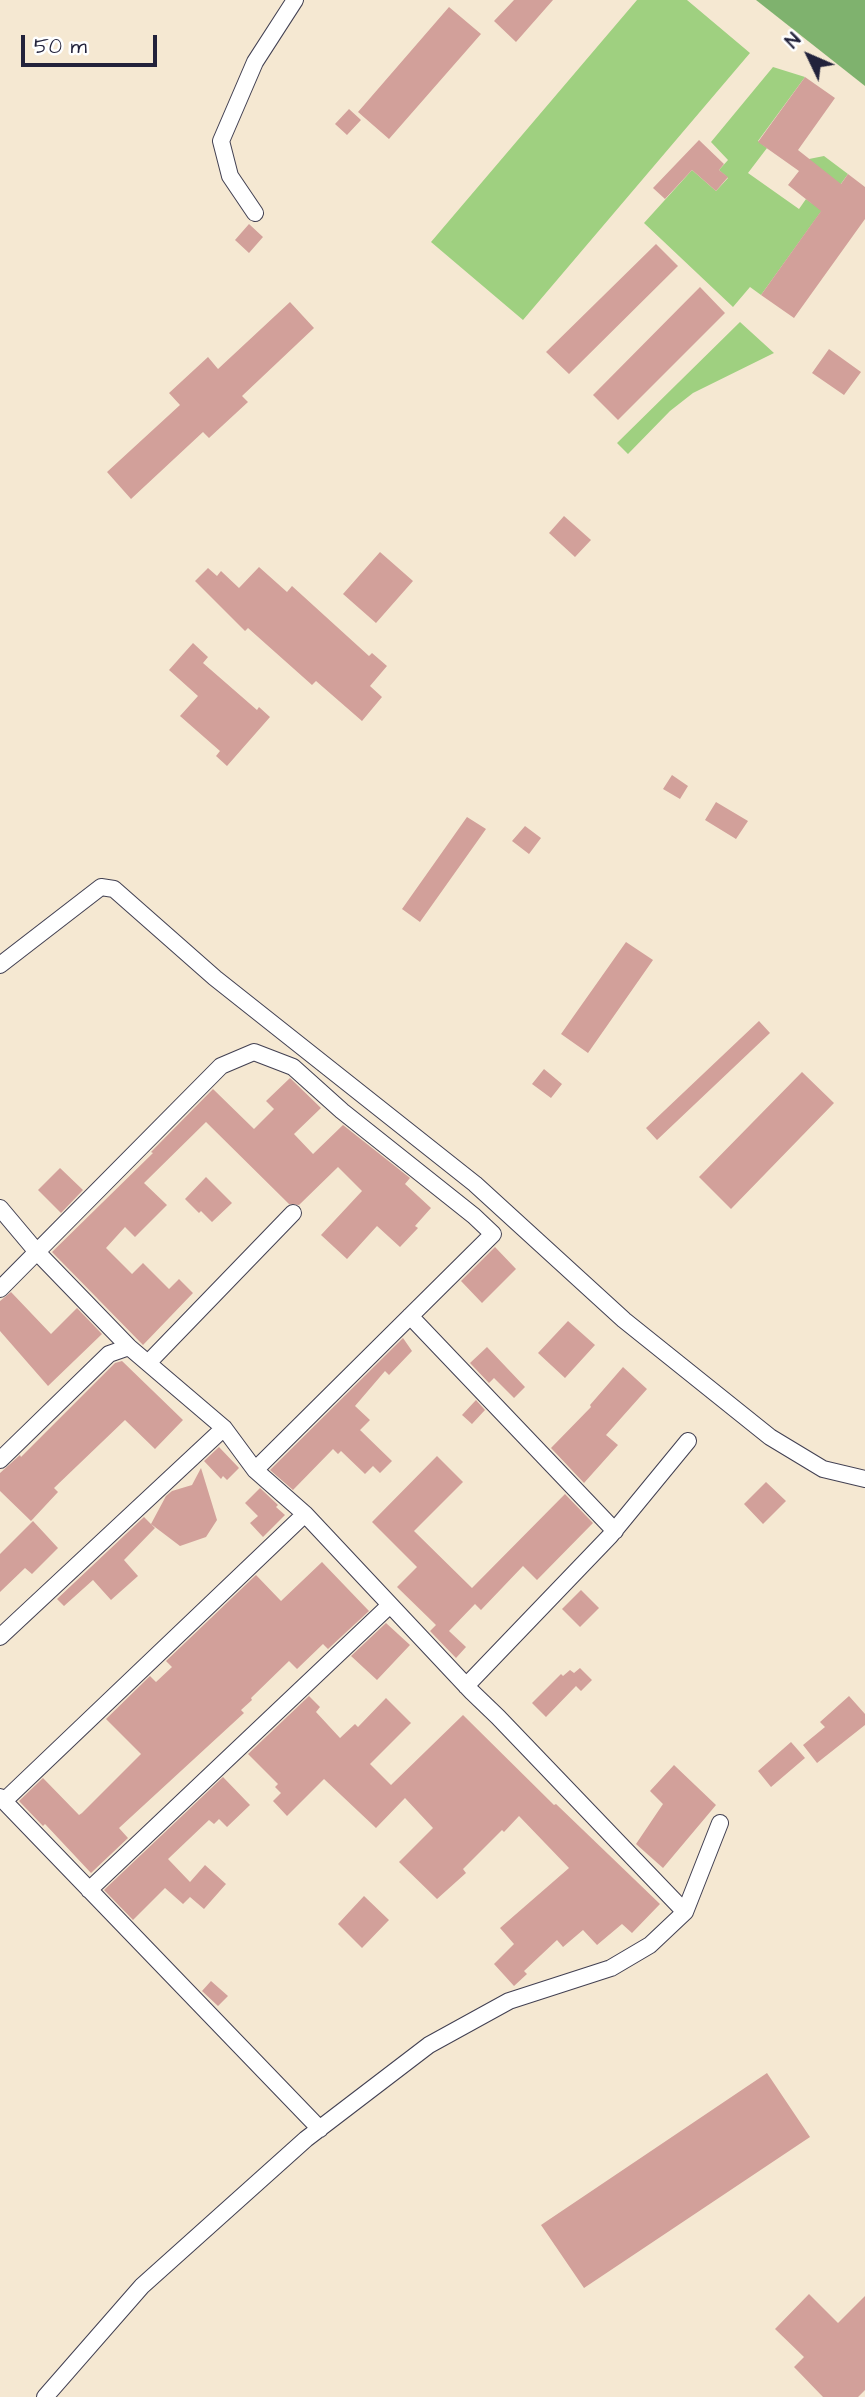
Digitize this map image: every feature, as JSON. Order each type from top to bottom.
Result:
[{"type":"street","points":[[255,213],[230,176],[221,141],[255,62],[295,0]]},
{"type":"street","points":[[0,965],[101,887],[114,889],[215,978],[475,1184],[624,1320],[760,1429],[823,1469],[865,1479]]},
{"type":"street","points":[[0,1289],[221,1066],[254,1052],[293,1067],[342,1111],[493,1234],[255,1470]]},
{"type":"street","points":[[0,1208],[37,1252],[129,1346],[224,1428],[255,1470],[305,1514],[466,1686],[685,1912]]},
{"type":"street","points":[[148,1363],[293,1213]]},
{"type":"street","points":[[410,1316],[615,1531]]},
{"type":"street","points":[[0,1460],[109,1354],[129,1346]]},
{"type":"street","points":[[0,1637],[224,1428]]},
{"type":"street","points":[[466,1686],[615,1531],[688,1441]]},
{"type":"street","points":[[305,1514],[2,1799],[320,2129]]},
{"type":"street","points":[[89,1890],[390,1605]]},
{"type":"street","points":[[45,2397],[142,2286],[320,2129],[429,2045],[509,2001],[611,1968],[650,1945],[685,1912],[720,1823]]},
{"type":"green space","points":[[637,0],[687,0],[750,53],[523,320],[431,242]]},
{"type":"green space","points":[[756,0],[865,0],[865,86]]},
{"type":"green space","points":[[773,67],[805,77],[758,141],[767,148],[748,173],[799,209],[806,199],[813,204],[809,159],[824,156],[848,174],[761,295],[750,287],[733,307],[644,223],[692,170],[716,191],[728,178],[719,170],[728,160],[711,142]]},
{"type":"green space","points":[[740,322],[774,353],[693,393],[670,411],[628,454],[617,443]]},
{"type":"building","points":[[514,0],[553,0],[516,42],[494,21]]},
{"type":"building","points":[[449,7],[481,34],[389,139],[358,112]]},
{"type":"building","points":[[805,77],[835,98],[798,150],[841,184],[848,174],[865,187],[865,219],[794,318],[761,295],[821,211],[788,185],[799,171],[758,142]]},
{"type":"building","points":[[349,109],[361,120],[347,135],[335,124]]},
{"type":"building","points":[[699,140],[724,164],[719,170],[728,177],[716,191],[692,170],[665,199],[653,188]]},
{"type":"building","points":[[249,224],[263,237],[249,253],[235,240]]},
{"type":"building","points":[[656,244],[678,266],[569,374],[546,352]]},
{"type":"building","points":[[700,287],[725,313],[618,420],[593,395]]},
{"type":"building","points":[[290,302],[314,328],[242,396],[248,402],[209,438],[203,432],[131,499],[107,472],[180,405],[169,393],[208,357],[218,369]]},
{"type":"building","points":[[829,349],[861,372],[844,395],[812,373]]},
{"type":"building","points":[[564,516],[591,540],[575,557],[549,533]]},
{"type":"building","points":[[380,552],[413,581],[376,623],[343,594]]},
{"type":"building","points":[[259,567],[287,592],[292,586],[369,656],[372,653],[387,666],[370,686],[382,697],[362,721],[316,681],[312,685],[248,628],[245,631],[195,581],[208,568],[217,576],[221,571],[239,588]]},
{"type":"building","points":[[193,643],[208,657],[203,663],[257,710],[259,707],[270,717],[227,766],[216,756],[220,751],[180,716],[198,696],[169,670]]},
{"type":"building","points":[[672,775],[688,786],[680,799],[663,789]]},
{"type":"building","points":[[716,802],[748,821],[736,839],[705,820]]},
{"type":"building","points":[[467,817],[486,829],[420,922],[402,909]]},
{"type":"building","points":[[525,826],[541,838],[529,854],[512,841]]},
{"type":"building","points":[[626,942],[653,960],[588,1053],[561,1034]]},
{"type":"building","points":[[759,1021],[770,1033],[657,1140],[646,1128]]},
{"type":"building","points":[[544,1069],[562,1084],[551,1098],[532,1084]]},
{"type":"building","points":[[802,1072],[834,1103],[731,1209],[699,1177]]},
{"type":"building","points":[[290,1078],[321,1108],[294,1134],[313,1154],[343,1125],[410,1178],[405,1184],[431,1208],[415,1226],[418,1228],[400,1247],[377,1226],[347,1259],[321,1235],[362,1191],[338,1167],[299,1205],[289,1204],[206,1122],[144,1183],[167,1205],[135,1237],[125,1227],[106,1248],[132,1274],[143,1263],[169,1289],[179,1279],[193,1293],[143,1345],[52,1252],[153,1153],[151,1152],[213,1089],[254,1129],[274,1109],[266,1101]]},
{"type":"building","points":[[60,1168],[83,1190],[61,1213],[38,1190]]},
{"type":"building","points":[[206,1177],[232,1203],[212,1222],[185,1199]]},
{"type":"building","points":[[495,1247],[516,1269],[482,1303],[461,1281]]},
{"type":"building","points":[[11,1292],[51,1334],[77,1308],[102,1334],[48,1386],[0,1331],[0,1301]]},
{"type":"building","points":[[568,1321],[595,1345],[565,1378],[538,1353]]},
{"type":"building","points":[[403,1338],[412,1351],[389,1375],[385,1371],[355,1406],[370,1420],[360,1430],[392,1461],[380,1473],[373,1466],[365,1474],[341,1451],[338,1454],[333,1449],[293,1490],[270,1470]]},
{"type":"building","points":[[487,1347],[525,1387],[514,1398],[494,1378],[489,1383],[470,1363]]},
{"type":"building","points":[[122,1361],[183,1420],[155,1449],[125,1420],[54,1488],[58,1492],[31,1521],[0,1491],[0,1473],[20,1455],[21,1457],[115,1363]]},
{"type":"building","points":[[623,1367],[647,1389],[606,1435],[618,1445],[584,1483],[551,1448],[591,1407]]},
{"type":"building","points":[[476,1400],[485,1410],[472,1424],[462,1415]]},
{"type":"building","points":[[219,1447],[239,1468],[227,1480],[223,1476],[221,1479],[204,1461]]},
{"type":"building","points":[[437,1456],[463,1482],[414,1531],[472,1588],[565,1494],[593,1523],[537,1580],[523,1566],[481,1610],[475,1604],[449,1631],[466,1647],[456,1658],[430,1631],[436,1625],[397,1587],[417,1567],[372,1522]]},
{"type":"building","points":[[201,1468],[217,1520],[206,1537],[180,1546],[151,1524],[166,1496],[172,1491],[192,1485]]},
{"type":"building","points":[[766,1482],[786,1501],[763,1524],[744,1504]]},
{"type":"building","points":[[260,1488],[285,1515],[263,1537],[250,1523],[258,1516],[245,1503]]},
{"type":"building","points":[[144,1517],[155,1528],[124,1560],[138,1576],[111,1600],[93,1580],[64,1606],[57,1599]]},
{"type":"building","points":[[33,1521],[58,1548],[32,1574],[25,1568],[0,1592],[0,1554]]},
{"type":"building","points":[[322,1562],[369,1611],[328,1649],[323,1644],[297,1669],[289,1661],[251,1698],[241,1710],[244,1713],[119,1828],[128,1838],[91,1873],[45,1824],[43,1826],[19,1801],[43,1778],[79,1815],[82,1813],[141,1754],[106,1719],[150,1676],[156,1682],[172,1667],[166,1661],[256,1575],[281,1601]]},
{"type":"building","points":[[581,1590],[599,1608],[580,1627],[562,1609]]},
{"type":"building","points":[[386,1623],[410,1645],[377,1680],[351,1656]]},
{"type":"building","points":[[580,1668],[592,1680],[581,1691],[576,1686],[546,1717],[532,1703],[561,1674],[563,1676],[570,1670],[574,1673]]},
{"type":"building","points":[[309,1696],[320,1707],[316,1712],[340,1738],[355,1724],[358,1727],[386,1698],[411,1723],[370,1764],[391,1785],[463,1715],[660,1904],[632,1933],[622,1924],[597,1945],[583,1930],[563,1947],[557,1940],[524,1971],[527,1974],[514,1986],[494,1964],[514,1944],[500,1928],[569,1868],[519,1816],[463,1869],[466,1873],[437,1899],[399,1862],[433,1828],[405,1798],[376,1828],[324,1779],[287,1816],[273,1801],[281,1793],[275,1787],[278,1784],[248,1754]]},
{"type":"building","points":[[849,1696],[865,1714],[865,1725],[817,1763],[803,1745],[825,1727],[820,1722]]},
{"type":"building","points":[[791,1742],[805,1758],[771,1787],[758,1771]]},
{"type":"building","points":[[674,1765],[716,1805],[663,1868],[636,1844],[663,1804],[650,1791]]},
{"type":"building","points":[[223,1777],[250,1805],[227,1827],[219,1819],[214,1824],[209,1820],[168,1859],[190,1882],[205,1865],[226,1884],[204,1909],[190,1897],[183,1904],[165,1888],[133,1920],[104,1890]]},
{"type":"building","points":[[364,1896],[389,1920],[362,1948],[338,1924]]},
{"type":"building","points":[[211,1981],[228,1996],[218,2006],[202,1991]]},
{"type":"building","points":[[767,2073],[810,2137],[584,2288],[541,2225]]},
{"type":"building","points":[[809,2294],[838,2323],[865,2296],[865,2390],[858,2397],[823,2397],[794,2367],[804,2357],[775,2329]]}]
